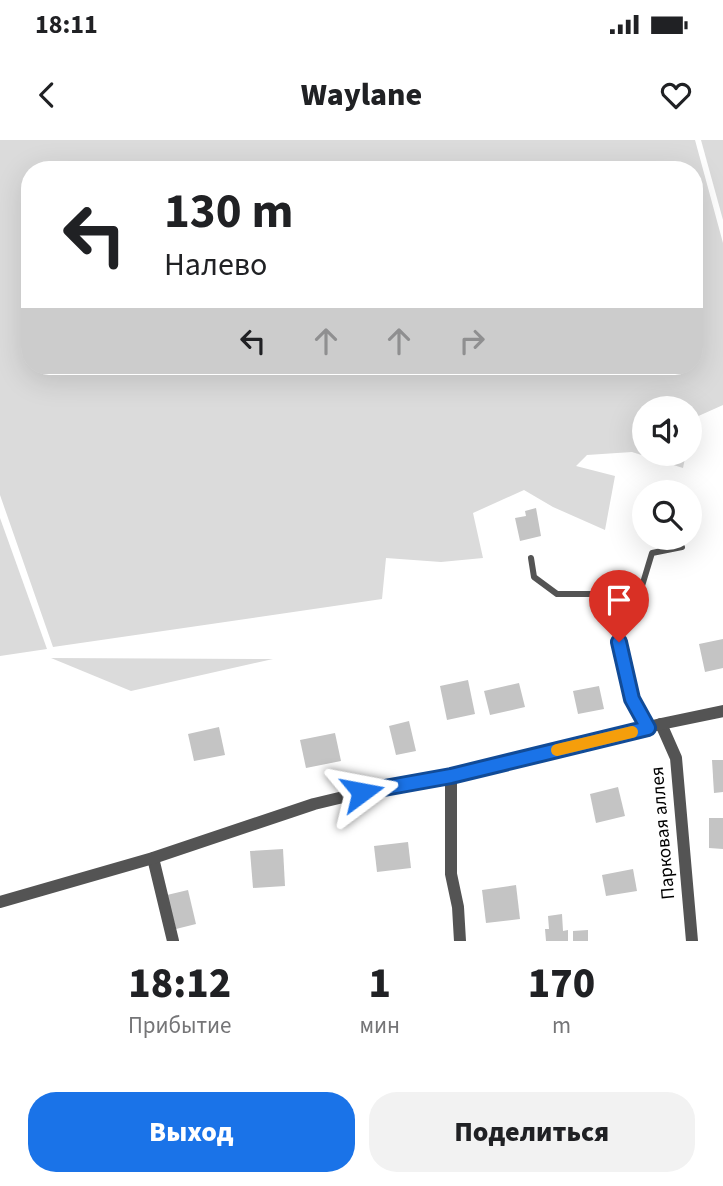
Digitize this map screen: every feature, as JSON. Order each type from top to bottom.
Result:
[{"type":"street","points":[[0,902],[153,858],[314,804],[385,787],[451,776],[723,711]]},
{"type":"street","name":"Парковая аллея","points":[[662,724],[676,758],[692,941]]},
{"type":"street","points":[[451,776],[451,874],[458,907],[460,941]]},
{"type":"street","points":[[153,858],[173,941]]},
{"type":"lane","points":[[531,558],[534,577],[557,594],[607,594],[642,586],[652,553],[667,550]]},
{"type":"lane","points":[[607,594],[632,699],[648,728]]},
{"type":"shaded area","points":[[0,140],[695,140],[701,161],[21,161],[21,375],[703,375],[703,169],[723,243],[723,405],[702,414],[702,396],[632,396],[632,452],[587,455],[576,466],[615,476],[605,530],[553,507],[524,490],[473,513],[483,558],[441,562],[386,558],[382,599],[53,647],[0,495]]},
{"type":"shaded area","points":[[701,140],[723,140],[723,220]]},
{"type":"shaded area","points":[[0,518],[47,649],[0,656]]},
{"type":"shaded area","points":[[51,658],[273,659],[131,691]]},
{"type":"building","points":[[536,508],[541,536],[520,541],[515,518],[526,516],[525,511]]},
{"type":"building","points":[[723,639],[723,668],[705,672],[699,644]]},
{"type":"building","points":[[468,680],[475,714],[447,720],[440,686]]},
{"type":"building","points":[[519,683],[525,707],[490,715],[484,691]]},
{"type":"building","points":[[599,686],[604,709],[578,714],[573,691]]},
{"type":"building","points":[[409,721],[416,751],[396,755],[389,726]]},
{"type":"building","points":[[219,727],[225,755],[194,761],[188,734]]},
{"type":"building","points":[[335,733],[341,761],[306,768],[300,740]]},
{"type":"building","points":[[712,760],[723,760],[723,792],[714,793]]},
{"type":"building","points":[[618,787],[625,816],[596,823],[590,794]]},
{"type":"building","points":[[709,818],[723,818],[723,849],[709,848]]},
{"type":"building","points":[[408,842],[411,868],[377,872],[374,846]]},
{"type":"building","points":[[283,849],[285,886],[253,888],[250,851]]},
{"type":"building","points":[[633,869],[637,891],[606,896],[602,875]]},
{"type":"building","points":[[516,885],[520,919],[486,923],[482,890]]},
{"type":"building","points":[[188,890],[196,924],[176,929],[167,895]]},
{"type":"building","points":[[562,914],[563,931],[568,930],[568,941],[546,941],[548,916]]},
{"type":"building","points":[[588,930],[588,941],[573,941],[573,931]]},
{"type":"slow traffic","points":[[557,750],[632,732]]},
{"type":"route","points":[[362,792],[451,776],[648,728],[632,699],[619,642]]}]
